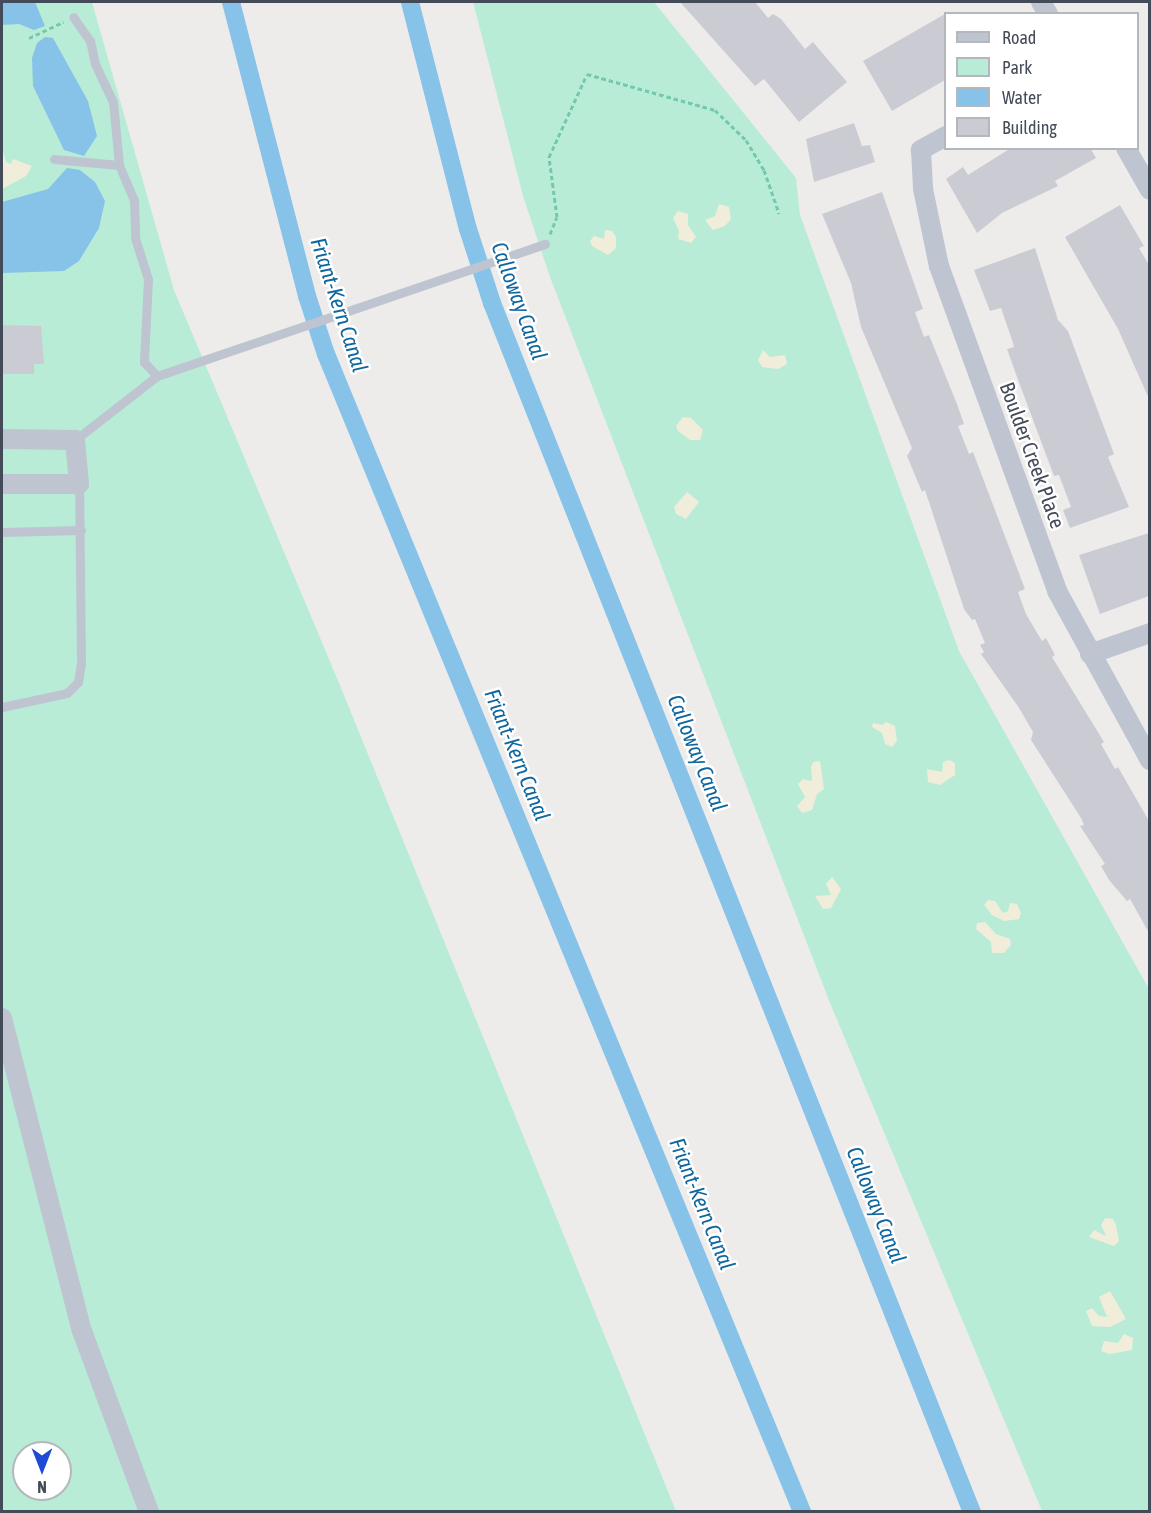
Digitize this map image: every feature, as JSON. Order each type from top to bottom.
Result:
[{"type":"street","name":"Boulder Creek Place","points":[[944,137],[921,150],[928,227],[939,266],[1057,591],[1149,760]]},
{"type":"street","points":[[1127,150],[1149,190]]},
{"type":"street","points":[[2,439],[75,440],[79,484],[2,484]]},
{"type":"street","points":[[1090,654],[1149,633]]},
{"type":"street","points":[[2,1018],[82,1331],[149,1512]]},
{"type":"lane","points":[[73,17],[90,41],[94,64],[113,102],[119,165],[134,201],[135,238],[148,279],[144,362],[158,376]]},
{"type":"lane","points":[[54,159],[119,165]]},
{"type":"lane","points":[[75,440],[158,376],[545,244]]},
{"type":"lane","points":[[2,707],[67,693],[78,682],[81,530],[79,484]]},
{"type":"lane","points":[[2,532],[81,530]]},
{"type":"path","points":[[29,38],[73,17]]},
{"type":"path","points":[[545,244],[557,218],[549,157],[587,74],[715,110],[752,150],[764,170],[779,213]]},
{"type":"green space","points":[[2,2],[92,2],[174,290],[339,683],[676,1511],[2,1511]]},
{"type":"green space","points":[[473,2],[654,2],[796,178],[800,215],[959,651],[1149,989],[1149,1511],[1042,1511],[830,1003],[550,277],[523,196]]},
{"type":"sand","points":[[2,147],[6,162],[11,164],[13,159],[32,166],[26,176],[2,189]]},
{"type":"sand","points":[[719,204],[729,207],[731,219],[725,226],[713,230],[705,220],[715,216]]},
{"type":"sand","points":[[678,211],[688,214],[688,225],[696,237],[691,243],[678,239],[679,231],[673,218]]},
{"type":"sand","points":[[605,230],[612,231],[616,237],[616,248],[608,255],[592,246],[590,241],[594,236],[604,239]]},
{"type":"sand","points":[[763,350],[770,357],[785,355],[787,364],[778,369],[762,367],[758,360]]},
{"type":"sand","points":[[683,417],[691,418],[703,430],[700,440],[690,440],[678,431],[676,426]]},
{"type":"sand","points":[[687,492],[699,502],[686,519],[676,514],[674,507]]},
{"type":"sand","points":[[886,722],[895,726],[897,741],[892,747],[885,744],[882,733],[872,727],[873,723],[882,725]]},
{"type":"sand","points":[[949,760],[955,763],[955,775],[940,785],[928,782],[927,769],[942,772],[943,762]]},
{"type":"sand","points":[[820,761],[824,789],[817,794],[812,810],[802,813],[797,806],[805,797],[798,784],[803,779],[812,781],[813,762]]},
{"type":"sand","points":[[832,877],[841,889],[831,908],[823,909],[815,896],[831,895],[826,884]]},
{"type":"sand","points":[[988,900],[995,901],[1003,913],[1008,911],[1010,903],[1017,904],[1021,913],[1019,919],[1004,921],[992,915],[984,905]]},
{"type":"sand","points":[[985,922],[996,934],[1010,939],[1011,945],[1004,953],[992,953],[991,942],[976,929],[977,923]]},
{"type":"sand","points":[[1105,1218],[1113,1219],[1116,1225],[1119,1241],[1114,1246],[1089,1237],[1094,1230],[1106,1236],[1101,1225]]},
{"type":"sand","points":[[1110,1291],[1126,1319],[1110,1327],[1092,1326],[1086,1311],[1092,1308],[1099,1316],[1107,1317],[1099,1297]]},
{"type":"sand","points":[[1124,1334],[1133,1338],[1132,1350],[1110,1354],[1101,1351],[1104,1341],[1118,1343]]},
{"type":"water","points":[[2,2],[35,2],[45,26],[34,30],[19,24],[2,25]]},
{"type":"water","points":[[45,37],[53,38],[88,101],[97,136],[84,156],[64,150],[33,86],[32,58],[37,43]]},
{"type":"water","points":[[67,168],[80,170],[95,182],[105,201],[99,228],[79,261],[64,271],[2,273],[2,202],[48,189]]},
{"type":"building","points":[[680,2],[755,2],[768,18],[773,14],[781,19],[805,49],[813,42],[847,82],[799,122],[764,79],[755,86]]},
{"type":"building","points":[[944,15],[944,81],[892,111],[863,61]]},
{"type":"building","points":[[854,123],[862,146],[870,145],[875,162],[814,182],[806,139]]},
{"type":"building","points":[[1008,150],[1091,150],[1096,158],[1055,181],[1058,186],[1002,213],[977,233],[946,179],[963,167],[968,175]]},
{"type":"building","points":[[882,192],[923,309],[915,312],[924,337],[929,335],[957,404],[964,424],[958,426],[969,454],[973,452],[1025,589],[1018,592],[1026,614],[1042,641],[1046,638],[1055,655],[1052,657],[1104,742],[1101,744],[1115,769],[1118,767],[1149,821],[1149,933],[1130,899],[1127,901],[1109,880],[1101,866],[1105,864],[1080,826],[1084,825],[1081,818],[1031,740],[1033,732],[981,654],[984,652],[980,645],[985,643],[975,619],[972,620],[964,609],[925,490],[922,492],[907,456],[912,448],[861,327],[851,283],[822,214]]},
{"type":"building","points":[[1120,205],[1144,246],[1139,248],[1149,265],[1149,399],[1118,329],[1065,237]]},
{"type":"building","points":[[1035,248],[1058,320],[1068,331],[1114,454],[1108,457],[1129,507],[1070,528],[1063,510],[1071,507],[1059,475],[1054,476],[1007,349],[1014,347],[1001,308],[990,311],[974,270]]},
{"type":"building","points":[[2,325],[41,326],[44,364],[34,364],[34,374],[2,374]]},
{"type":"building","points":[[1149,533],[1149,596],[1100,614],[1079,555]]},
{"type":"waterway","name":"Friant-Kern Canal","points":[[231,2],[307,296],[326,354],[802,1512]]},
{"type":"waterway","name":"Calloway Canal","points":[[410,2],[468,229],[492,303],[972,1512]]}]
